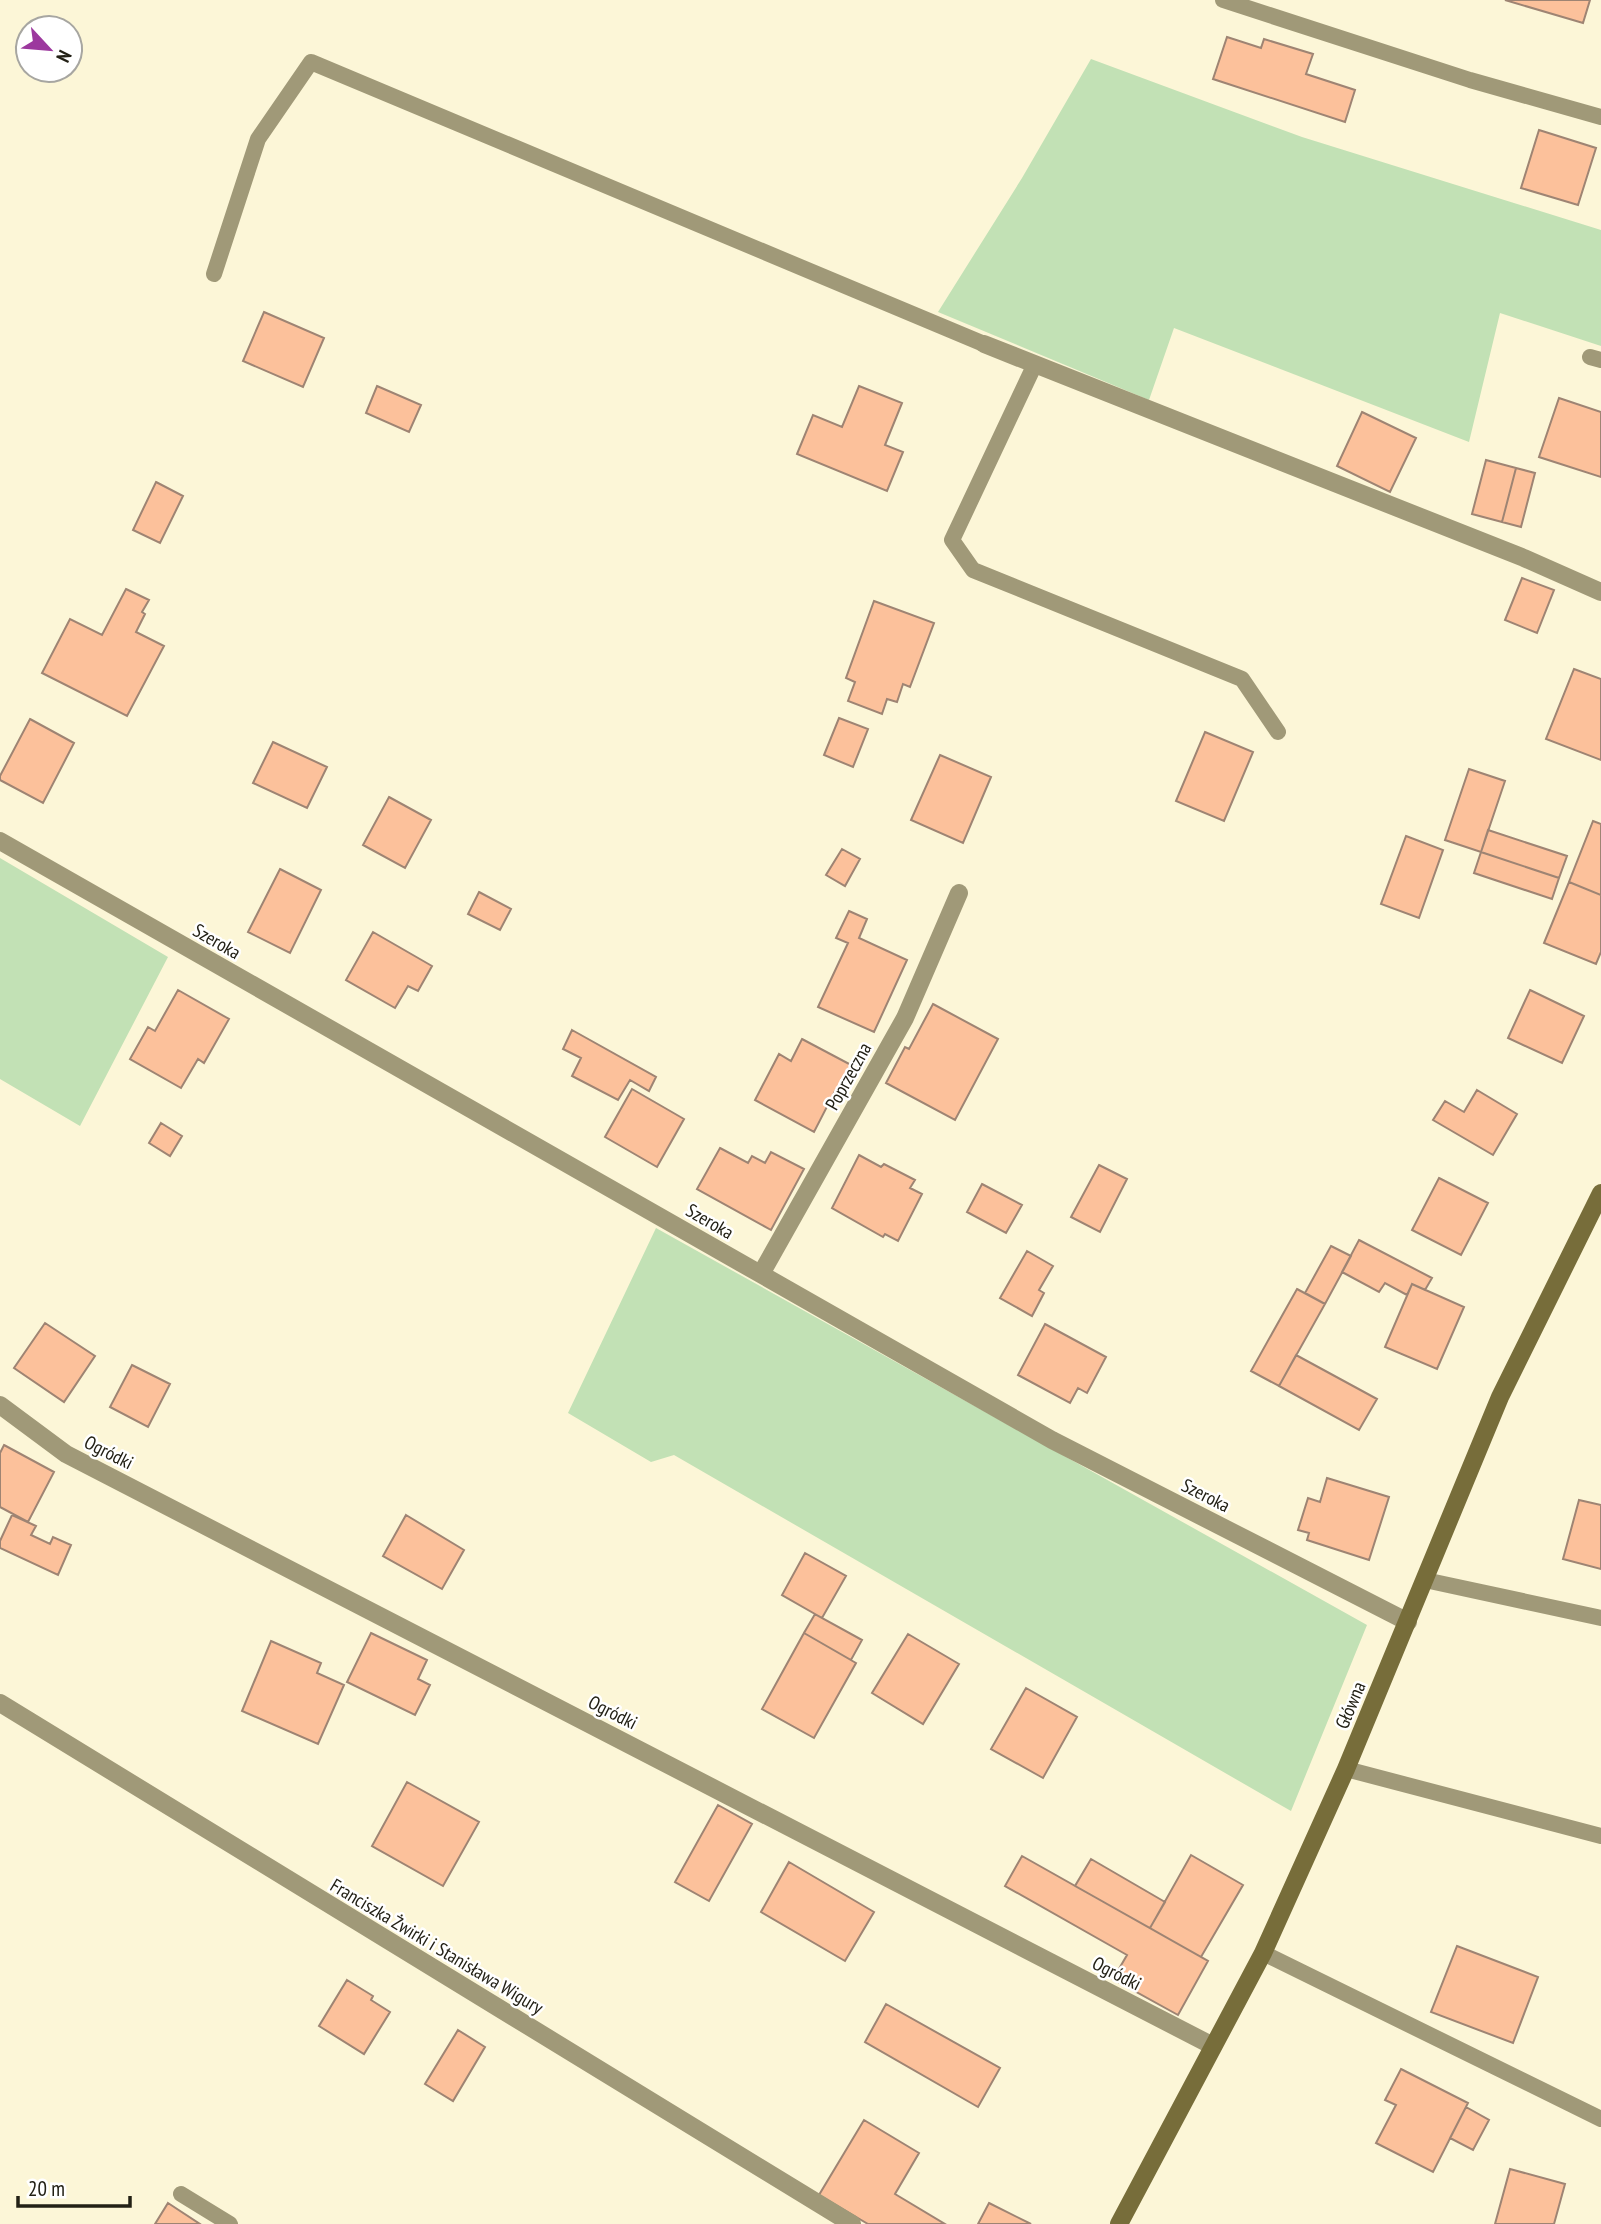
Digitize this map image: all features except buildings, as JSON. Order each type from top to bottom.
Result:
[{"type":"main road","name":"Główna","points":[[1119,2224],[1263,1953],[1346,1769],[1500,1397],[1601,1193]]},
{"type":"street","points":[[984,344],[1524,558],[1601,592]]},
{"type":"street","name":"Szeroka","points":[[0,841],[1052,1440],[1408,1622]]},
{"type":"street","name":"Poprzeczna","points":[[761,1274],[905,1018],[959,892]]},
{"type":"street","name":"Ogródki","points":[[0,1405],[66,1454],[1213,2046]]},
{"type":"street","name":"Franciszka Żwirki i Stanisława Wigury","points":[[0,1703],[852,2224]]},
{"type":"lane","points":[[1223,0],[1470,80],[1601,117]]},
{"type":"lane","points":[[214,274],[258,139],[311,62],[984,344]]},
{"type":"lane","points":[[1035,364],[952,540],[973,570],[1242,679],[1278,732]]},
{"type":"lane","points":[[1425,1580],[1601,1618]]},
{"type":"lane","points":[[1346,1769],[1601,1836]]},
{"type":"lane","points":[[1263,1953],[1601,2119]]},
{"type":"lane","points":[[181,2194],[230,2224]]},
{"type":"green space","points":[[1091,59],[1302,137],[1601,230],[1601,346],[1500,313],[1469,442],[1174,328],[1149,400],[938,312],[1022,178]]},
{"type":"green space","points":[[0,858],[168,957],[80,1126],[0,1079]]},
{"type":"green space","points":[[656,1228],[1367,1625],[1291,1811],[674,1455],[651,1462],[568,1413]]}]
